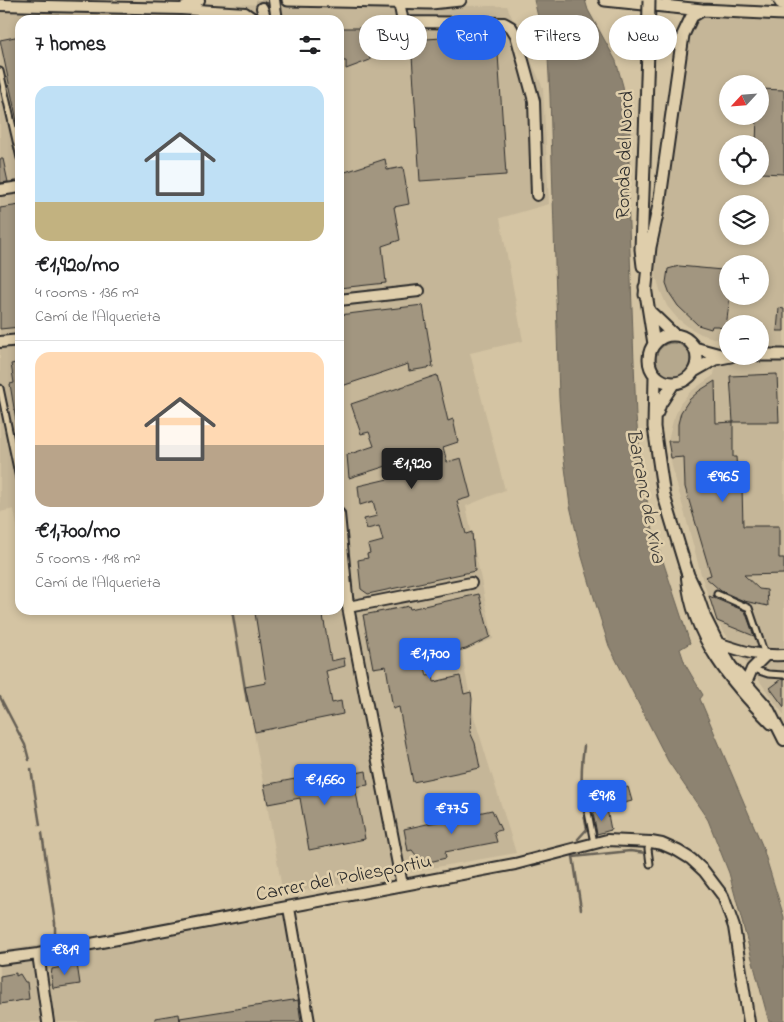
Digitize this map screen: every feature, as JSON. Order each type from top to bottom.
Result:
[{"type":"street","points":[[81,7],[99,0],[117,8]]},
{"type":"street","points":[[181,10],[199,0]]},
{"type":"street","points":[[274,0],[276,15]]},
{"type":"street","points":[[288,0],[431,3],[460,0]]},
{"type":"street","points":[[605,0],[702,10],[784,14]]},
{"type":"street","name":"Ronda del Nord","points":[[649,0],[641,249],[645,295],[650,311],[654,344]]},
{"type":"street","points":[[399,2],[403,22],[504,23],[511,27],[516,35],[534,101],[537,194]]},
{"type":"street","points":[[0,5],[181,10],[245,13],[248,15]]},
{"type":"street","points":[[262,8],[264,15]]},
{"type":"street","points":[[645,295],[650,247],[659,205],[683,34],[692,16],[702,10]]},
{"type":"street","points":[[0,190],[15,188]]},
{"type":"street","points":[[344,299],[419,291]]},
{"type":"street","name":"Ronda del Nord","points":[[650,311],[674,335]]},
{"type":"street","points":[[694,371],[697,364],[697,356],[694,348],[682,337],[674,335],[660,339],[650,350],[649,363],[655,376],[654,427],[664,496],[686,572],[688,595],[708,645],[725,671],[781,729]]},
{"type":"street","points":[[0,342],[15,340]]},
{"type":"street","points":[[694,348],[719,354]]},
{"type":"street","points":[[769,355],[784,354]]},
{"type":"street","points":[[655,376],[660,380],[674,384],[686,380],[694,371],[710,361],[719,358]]},
{"type":"street","points":[[654,427],[660,404],[674,384]]},
{"type":"street","points":[[686,572],[696,591],[705,618],[731,666],[768,708],[781,729]]},
{"type":"street","points":[[348,608],[471,583]]},
{"type":"street","points":[[344,584],[402,885]]},
{"type":"street","points":[[718,643],[747,654],[765,656],[784,655]]},
{"type":"street","points":[[746,683],[752,669],[765,656]]},
{"type":"street","name":"Carrer del Poliesportiu","points":[[0,959],[38,954],[289,908],[515,864],[594,843],[623,839],[651,842],[670,847],[691,859],[704,871],[723,896],[734,927],[749,1022]]},
{"type":"street","points":[[289,908],[309,1022]]},
{"type":"street","points":[[38,954],[48,1022]]},
{"type":"lane","points":[[0,71],[15,136]]},
{"type":"lane","points":[[0,388],[15,459]]},
{"type":"lane","points":[[717,594],[749,608],[765,656]]},
{"type":"lane","points":[[752,669],[768,674],[784,675]]},
{"type":"lane","points":[[588,812],[594,843]]},
{"type":"lane","points":[[650,864],[648,849],[651,842]]},
{"type":"shaded area","points":[[0,0],[183,4],[507,6],[516,26],[516,60],[531,60],[543,88],[549,204],[500,218],[523,341],[470,353],[505,490],[466,506],[493,639],[461,651],[474,717],[516,853],[283,894],[233,615],[344,615],[344,15],[15,15],[15,514],[14,509],[0,512]]},
{"type":"shaded area","points":[[705,16],[784,18],[784,715],[717,622],[702,578],[672,466],[668,441],[680,404],[690,392],[714,375],[719,340],[690,328],[677,318],[667,306],[656,276],[654,250],[690,35],[696,22]]},
{"type":"shaded area","points":[[673,343],[685,348],[690,360],[685,372],[673,377],[661,372],[656,360],[661,348]]},
{"type":"shaded area","points":[[294,907],[314,1022],[0,1022],[0,951]]},
{"type":"water","points":[[534,0],[585,0],[591,15],[538,15]]},
{"type":"water","name":"Barranc de Xiva","points":[[599,30],[609,48],[609,60],[616,61],[630,125],[628,198],[636,417],[643,480],[653,531],[690,643],[680,649],[685,664],[703,695],[700,699],[762,845],[784,917],[784,1022],[769,1022],[729,873],[708,820],[668,761],[609,646],[582,557],[570,506],[559,398],[548,60],[599,60]]},
{"type":"building","points":[[344,28],[359,28],[359,60],[370,60],[346,69],[346,61],[344,61]]},
{"type":"building","points":[[15,37],[15,111],[0,40]]},
{"type":"building","points":[[437,38],[437,60],[498,60],[506,175],[420,181],[412,60],[427,60],[427,39]]},
{"type":"building","points":[[769,89],[784,90],[784,174],[769,173],[769,135],[756,135],[757,125],[769,125]]},
{"type":"building","points":[[0,159],[3,159],[8,182],[0,183]]},
{"type":"building","points":[[385,159],[387,170],[403,167],[409,204],[394,207],[400,240],[382,246],[386,283],[344,287],[344,172]]},
{"type":"building","points":[[15,206],[15,328],[0,329],[0,208]]},
{"type":"building","points":[[679,266],[719,270],[719,305],[729,305],[728,315],[719,315],[719,326],[712,326],[711,329],[698,325],[678,306],[670,294],[666,283],[668,269]]},
{"type":"building","points":[[423,305],[433,367],[409,371],[408,364],[344,385],[344,314]]},
{"type":"building","points":[[779,308],[784,309],[784,331],[777,331]]},
{"type":"building","points":[[15,363],[15,414],[10,384],[14,383],[11,364]]},
{"type":"building","points":[[777,374],[779,422],[733,422],[730,376]]},
{"type":"building","points":[[437,375],[448,421],[453,419],[458,442],[443,447],[447,462],[461,458],[471,497],[457,501],[466,534],[472,532],[475,571],[368,594],[361,589],[358,560],[368,558],[367,554],[370,553],[368,545],[383,541],[379,526],[367,529],[364,519],[377,516],[373,501],[360,505],[358,486],[435,468],[430,452],[349,478],[347,455],[374,446],[369,432],[361,434],[351,404]]},
{"type":"building","points":[[715,381],[716,423],[733,422],[733,457],[736,457],[737,472],[740,472],[743,526],[779,526],[779,558],[784,558],[784,574],[744,575],[759,589],[767,590],[768,606],[744,601],[721,591],[705,577],[711,575],[685,487],[684,457],[671,458],[668,441],[678,441],[678,424],[681,412],[689,400]]},
{"type":"building","points":[[479,594],[490,637],[466,649],[423,658],[427,676],[433,675],[434,682],[460,676],[464,694],[471,692],[470,732],[475,743],[480,768],[413,782],[399,707],[393,709],[386,666],[373,668],[363,615],[409,606],[410,609]]},
{"type":"building","points":[[709,596],[745,611],[754,636],[717,621]]},
{"type":"building","points":[[255,615],[323,615],[331,661],[344,658],[345,666],[326,671],[332,703],[341,701],[343,714],[255,732],[245,687],[266,683]]},
{"type":"building","points":[[784,679],[784,707],[770,688]]},
{"type":"building","points":[[366,771],[368,785],[355,787],[365,839],[309,850],[300,798],[268,804],[264,785],[331,772],[332,778]]},
{"type":"building","points":[[628,787],[632,801],[617,805],[613,790]]},
{"type":"building","points":[[607,809],[611,830],[597,834],[593,813]]},
{"type":"building","points":[[492,810],[501,830],[494,832],[497,842],[445,852],[446,858],[429,862],[419,859],[412,850],[408,851],[404,829]]},
{"type":"building","points":[[77,964],[80,984],[53,988],[52,969]]},
{"type":"building","points":[[16,973],[16,976],[20,974],[25,982],[27,982],[29,999],[0,1004],[0,976]]},
{"type":"building","points":[[298,1000],[301,1022],[181,1022],[180,1018]]},
{"type":"building","points":[[179,1014],[180,1022],[155,1022],[155,1018]]},
{"type":"waterway","points":[[233,615],[247,701]]},
{"type":"waterway","points":[[0,697],[25,745],[29,760]]},
{"type":"waterway","points":[[578,839],[587,829],[582,788],[584,746]]},
{"type":"waterway","points":[[31,769],[40,825]]},
{"type":"waterway","points":[[42,833],[55,923],[55,938]]},
{"type":"waterway","points":[[573,857],[630,851],[646,853]]},
{"type":"waterway","points":[[573,856],[581,909]]},
{"type":"tunnel","points":[[261,0],[262,8]]}]
